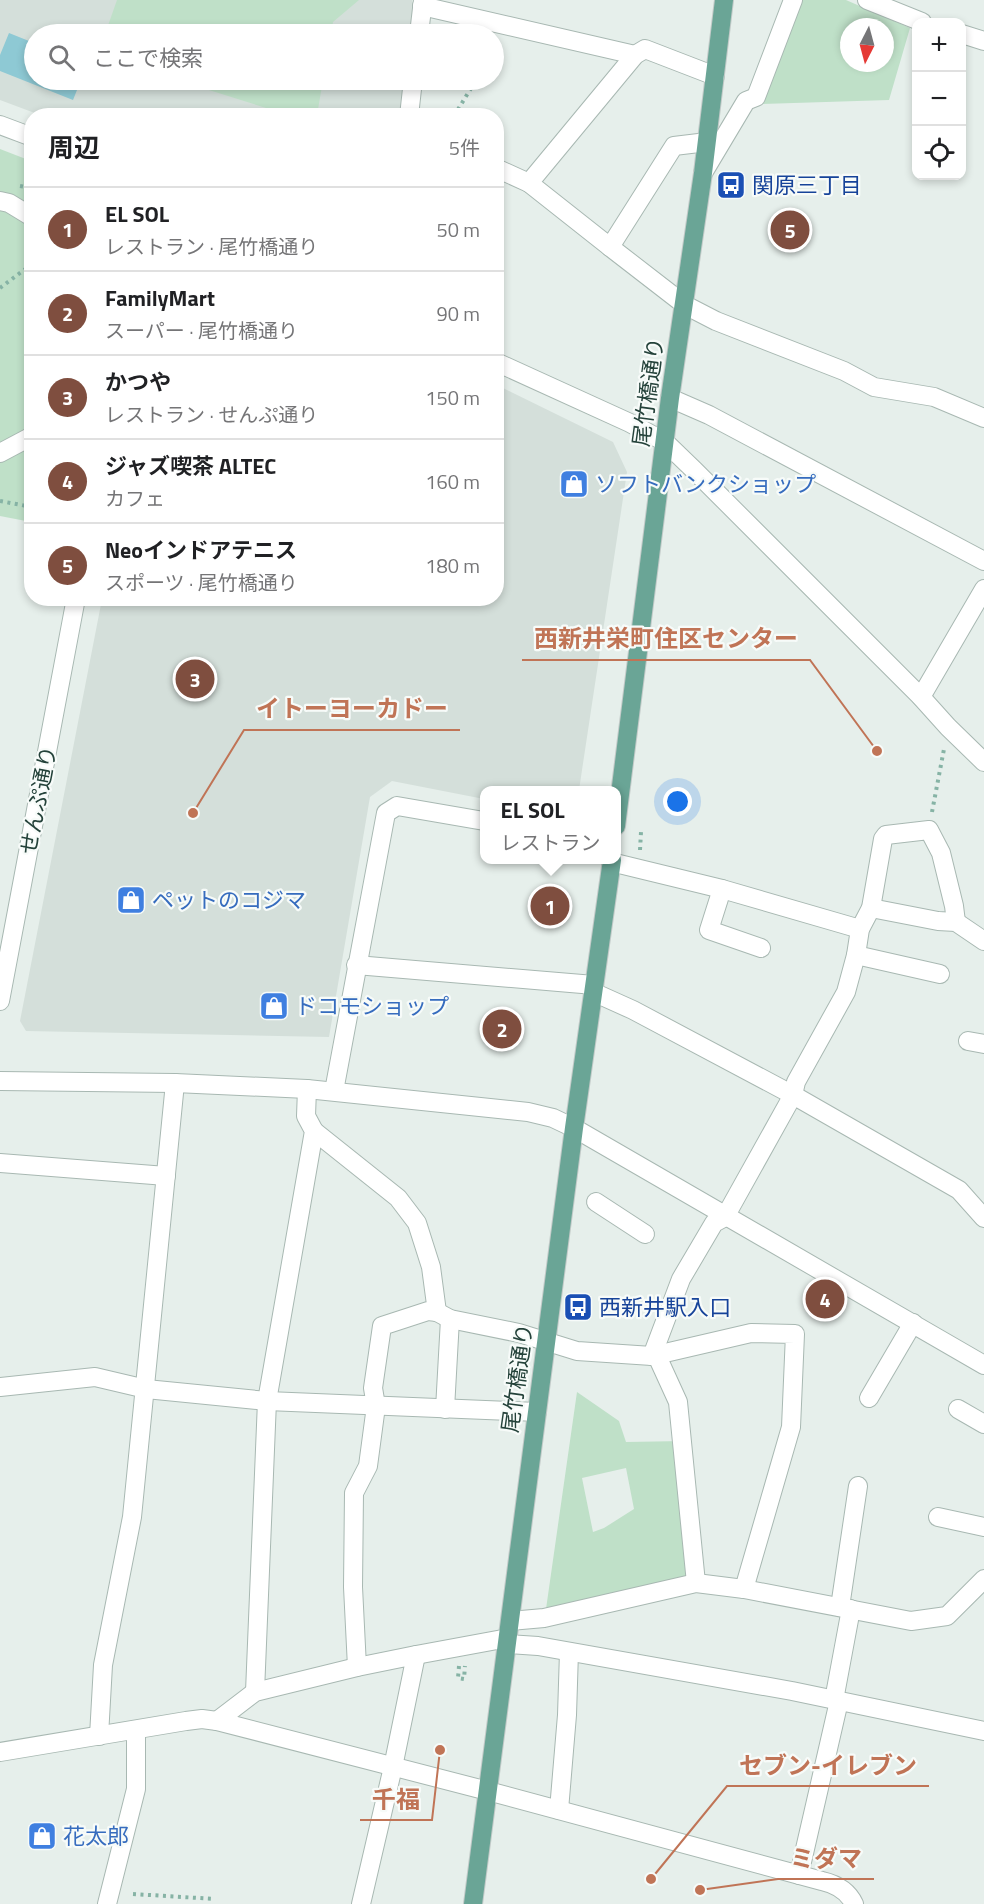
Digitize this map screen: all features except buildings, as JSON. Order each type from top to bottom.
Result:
[{"type":"main road","name":"尾竹橋通り","points":[[621,786],[664,442],[703,173],[724,0]]},
{"type":"main road","name":"尾竹橋通り","points":[[473,1904],[611,864]]},
{"type":"street","points":[[703,173],[746,101],[756,98],[793,0]]},
{"type":"street","points":[[867,0],[912,18]]},
{"type":"street","points":[[420,24],[422,3],[464,7],[635,55]]},
{"type":"street","points":[[966,35],[984,41]]},
{"type":"street","points":[[530,183],[635,55],[645,49],[715,76]]},
{"type":"street","points":[[410,108],[412,90]]},
{"type":"street","points":[[0,125],[24,134]]},
{"type":"street","points":[[610,247],[675,146],[707,142]]},
{"type":"street","points":[[504,172],[530,183],[685,305],[716,321],[844,371],[874,387],[934,397],[984,418]]},
{"type":"street","points":[[0,201],[24,212]]},
{"type":"street","points":[[504,367],[630,423],[664,442],[984,762]]},
{"type":"street","points":[[670,398],[709,415],[984,561]]},
{"type":"street","points":[[0,453],[24,440]]},
{"type":"street","points":[[921,697],[984,589]]},
{"type":"street","name":"せんぷ通り","points":[[0,1001],[74,606]]},
{"type":"street","points":[[334,1091],[386,813],[397,806],[480,820]]},
{"type":"street","points":[[696,1583],[678,1402],[655,1356],[681,1279],[714,1223],[725,1217],[793,1095],[796,1082],[846,992],[856,956],[860,929],[870,908],[883,839],[886,834],[929,830],[941,853],[956,922]]},
{"type":"street","points":[[621,864],[722,889],[860,929]]},
{"type":"street","points":[[722,889],[709,930],[762,948]]},
{"type":"street","points":[[870,908],[938,921],[956,922],[984,941]]},
{"type":"street","points":[[856,956],[940,974]]},
{"type":"street","points":[[356,964],[593,989],[793,1095],[959,1190],[984,1218]]},
{"type":"street","points":[[0,1081],[175,1083],[307,1089],[528,1112],[553,1118],[913,1323],[981,1357]]},
{"type":"street","points":[[99,1736],[103,1665],[132,1517],[175,1083]]},
{"type":"street","points":[[307,1089],[306,1116],[314,1131],[398,1197],[417,1223],[443,1316],[445,1409]]},
{"type":"street","points":[[255,1692],[267,1401],[314,1131]]},
{"type":"street","points":[[0,1163],[166,1176]]},
{"type":"street","points":[[596,1202],[645,1234]]},
{"type":"street","points":[[357,1667],[352,1587],[354,1493],[368,1466],[376,1406],[372,1388],[382,1326],[428,1311],[519,1333],[577,1351],[655,1356],[751,1333],[795,1334],[791,1427],[744,1589]]},
{"type":"street","points":[[869,1398],[913,1323]]},
{"type":"street","points":[[0,1387],[95,1377],[146,1389],[267,1401],[537,1412]]},
{"type":"street","points":[[958,1409],[984,1425]]},
{"type":"street","points":[[800,1875],[837,1701],[858,1486]]},
{"type":"street","points":[[938,1517],[984,1527]]},
{"type":"street","points":[[217,1721],[255,1692],[508,1634],[544,1618],[696,1583],[744,1589],[911,1621],[947,1616],[984,1579]]},
{"type":"street","points":[[508,1634],[538,1646],[837,1701],[984,1731]]},
{"type":"street","points":[[559,1810],[567,1715],[568,1652]]},
{"type":"street","points":[[361,1904],[416,1655]]},
{"type":"street","points":[[0,1752],[202,1719],[217,1721],[834,1884],[852,1899],[854,1904]]},
{"type":"street","points":[[107,1904],[136,1789],[136,1730]]},
{"type":"path","points":[[459,108],[470,90]]},
{"type":"path","points":[[0,288],[24,270]]},
{"type":"path","points":[[0,501],[24,506]]},
{"type":"path","points":[[929,830],[948,727]]},
{"type":"path","points":[[134,1894],[215,1899]]},
{"type":"path","points":[[169,1896],[169,1904]]},
{"type":"shaded area","points":[[0,0],[412,0],[412,24],[24,24],[24,90],[406,90],[403,108],[24,109],[0,100]]},
{"type":"shaded area","points":[[504,388],[613,442],[627,472],[580,786],[480,786],[480,798],[392,781],[370,797],[329,1037],[26,1031],[20,1021],[101,606],[504,606]]},
{"type":"green space","points":[[117,0],[359,0],[333,24],[109,24]]},
{"type":"green space","points":[[801,0],[846,0],[887,18],[840,18],[840,72],[894,72],[894,21],[910,28],[889,100],[761,104]]},
{"type":"green space","points":[[209,90],[321,90],[318,108],[266,108]]},
{"type":"green space","points":[[0,149],[24,158],[24,521],[0,516]]},
{"type":"green space","points":[[577,1392],[619,1421],[626,1442],[684,1441],[694,1577],[546,1609]],"holes":[[[626,1468],[634,1509],[604,1528],[593,1532],[582,1478]]]},
{"type":"water","points":[[9,33],[24,39],[24,81],[0,71],[0,55]]},
{"type":"water","points":[[48,90],[77,90],[73,100]]},
{"type":"place","name":"関原三丁目","points":[[731,185]]},
{"type":"place","name":"Neoインドアテニス","points":[[790,230]]},
{"type":"place","name":"ソフトバンクショップ","points":[[574,484]]},
{"type":"place","name":"かつや","points":[[195,679]]},
{"type":"place","name":"西新井栄町住区センター","points":[[877,751]]},
{"type":"place","name":"イトーヨーカドー","points":[[193,813]]},
{"type":"place","name":"ペットのコジマ","points":[[131,900]]},
{"type":"place","name":"EL SOL","points":[[550,906]]},
{"type":"place","name":"ドコモショップ","points":[[274,1006]]},
{"type":"place","name":"FamilyMart","points":[[502,1029]]},
{"type":"place","name":"ジャズ喫茶 ALTEC","points":[[825,1299]]},
{"type":"place","name":"西新井駅入口","points":[[578,1307]]},
{"type":"place","name":"千福","points":[[440,1750]]},
{"type":"place","name":"花太郎","points":[[42,1836]]},
{"type":"place","name":"セブン-イレブン","points":[[651,1879]]},
{"type":"place","name":"ミダマ","points":[[700,1890]]}]
